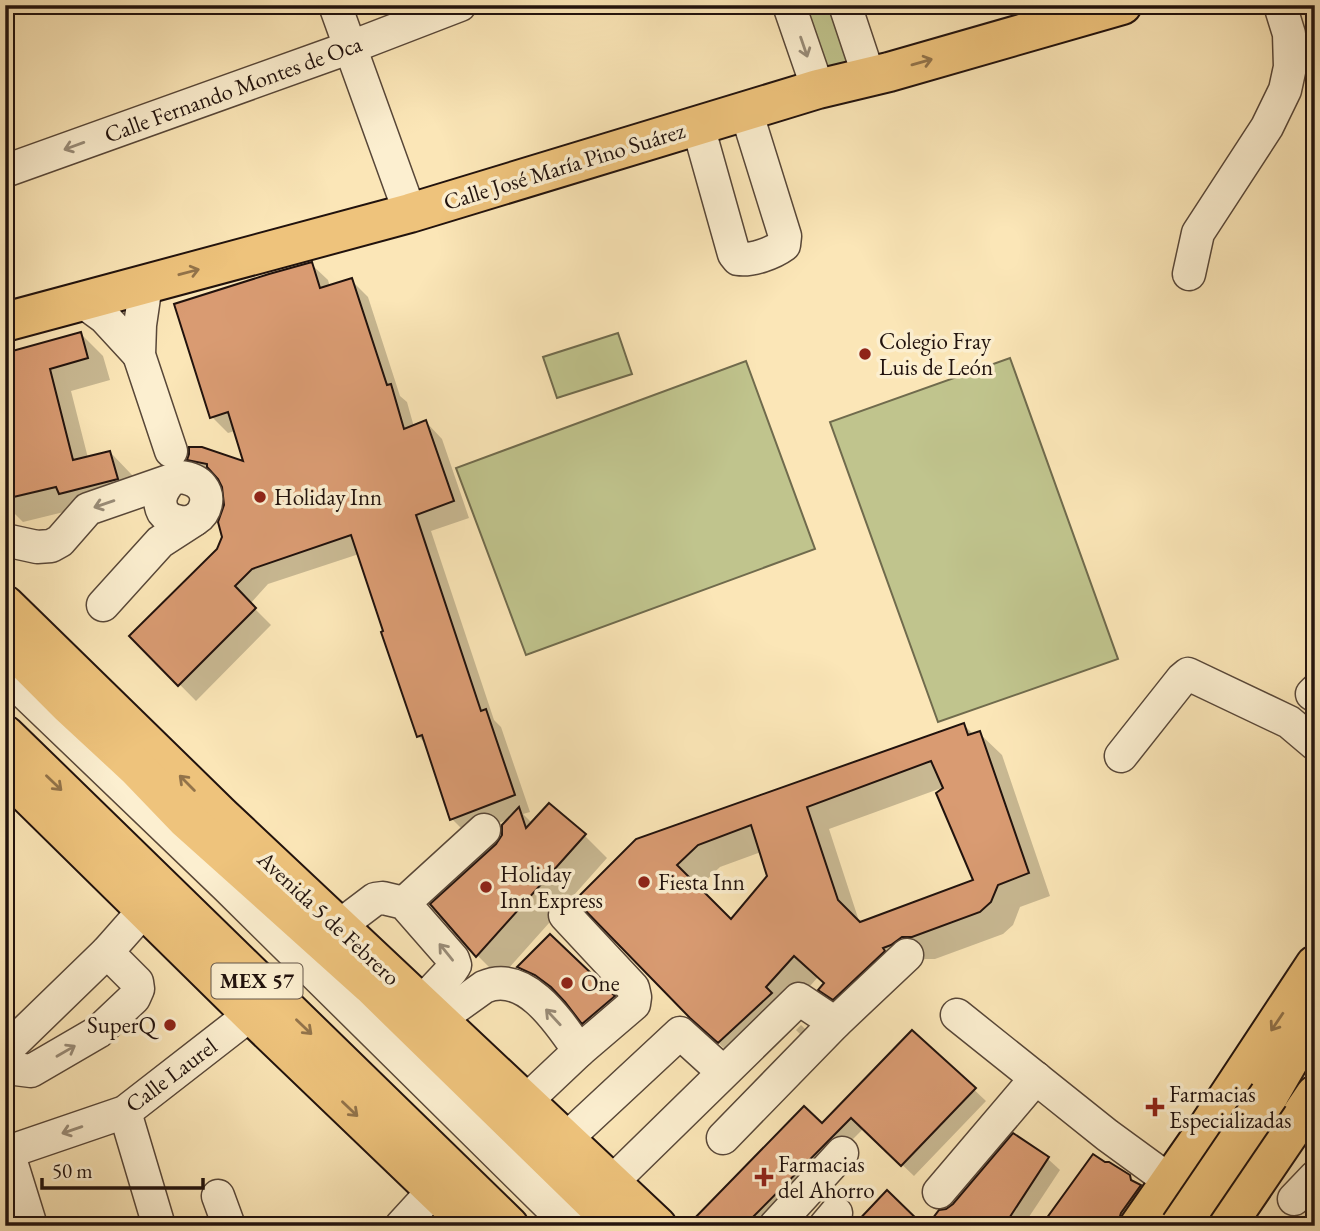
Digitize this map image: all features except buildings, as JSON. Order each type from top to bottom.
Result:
[{"type":"main road","name":"Calle José María Pino Suárez","points":[[5,321],[410,213],[818,89],[1122,5]]},
{"type":"main road","name":"Avenida 5 de Febrero","points":[[9,621],[69,705],[187,819],[371,985],[618,1226]]},
{"type":"main road","name":"Avenida 5 de Febrero","points":[[9,621],[435,1018],[543,1125],[657,1226]]},
{"type":"main road","name":"MEX 57","points":[[5,735],[509,1226]]},
{"type":"main road","points":[[5,772],[472,1226]]},
{"type":"main road","points":[[187,819],[276,868]]},
{"type":"main road","points":[[130,858],[244,1007]]},
{"type":"main road","points":[[1139,1226],[1315,965]]},
{"type":"main road","points":[[1180,1226],[1269,1095],[1308,1027]]},
{"type":"main road","points":[[1226,1226],[1315,1095]]},
{"type":"main road","points":[[543,1125],[629,1226]]},
{"type":"main road","points":[[1206,1130],[1200,1151],[1201,1172],[1205,1178],[1219,1186],[1238,1188],[1248,1183],[1276,1152]]},
{"type":"street","points":[[335,5],[410,213]]},
{"type":"street","name":"Calle Fernando Montes de Oca","points":[[5,171],[460,5]]},
{"type":"street","points":[[789,5],[818,89]]},
{"type":"street","points":[[845,5],[869,77]]},
{"type":"street","points":[[1189,274],[1198,233],[1267,127],[1285,90],[1290,67],[1289,34],[1280,5]]},
{"type":"street","points":[[698,126],[734,254],[738,259],[747,261],[779,249],[784,245],[785,236],[746,111]]},
{"type":"street","points":[[103,604],[160,542],[194,520],[202,513],[206,503],[206,493],[200,483],[174,469],[139,355],[146,284]]},
{"type":"street","points":[[82,301],[104,317],[139,355]]},
{"type":"street","points":[[5,540],[37,547],[51,546],[60,541],[88,509],[174,469]]},
{"type":"street","points":[[5,674],[227,887],[570,1226]]},
{"type":"street","points":[[1121,756],[1188,674],[1289,722],[1315,744]]},
{"type":"street","points":[[5,692],[541,1226]]},
{"type":"street","points":[[404,903],[484,830]]},
{"type":"street","points":[[338,927],[375,899],[404,903],[453,959],[455,965],[435,1018]]},
{"type":"street","points":[[5,1051],[107,952],[145,909]]},
{"type":"street","points":[[543,1125],[579,1051],[634,1004],[635,997],[632,988],[565,915]]},
{"type":"street","points":[[5,1062],[15,1069],[31,1071],[98,1032],[134,998],[138,982],[107,952]]},
{"type":"street","points":[[723,1138],[835,1023],[907,955]]},
{"type":"street","points":[[435,1018],[484,987],[503,982],[523,988],[557,1020],[579,1051]]},
{"type":"street","points":[[611,1183],[799,999],[835,1023]]},
{"type":"street","name":"Calle Laurel","points":[[7,1152],[125,1112],[244,1007]]},
{"type":"street","points":[[957,1015],[1107,1135],[1170,1181]]},
{"type":"street","points":[[543,1125],[680,1033],[723,1072]]},
{"type":"street","points":[[939,1192],[1036,1078]]},
{"type":"street","points":[[125,1112],[159,1226]]},
{"type":"street","points":[[7,1152],[31,1226]]},
{"type":"street","points":[[775,1226],[842,1153]]},
{"type":"street","points":[[401,1226],[434,1190]]},
{"type":"street","points":[[218,1196],[229,1226]]},
{"type":"green space","points":[[802,5],[848,5],[869,62],[828,75]]},
{"type":"green space","points":[[618,333],[632,374],[557,398],[543,357]]},
{"type":"green space","points":[[1010,358],[1118,659],[938,722],[830,422]]},
{"type":"green space","points":[[746,361],[815,549],[526,655],[456,468]]},
{"type":"place","name":"Colegio Fray Luis de León","points":[[865,354]]},
{"type":"place","name":"Holiday Inn","points":[[260,497]]},
{"type":"place","name":"Fiesta Inn","points":[[644,882]]},
{"type":"place","name":"Holiday Inn Express","points":[[486,887]]},
{"type":"place","name":"One","points":[[567,983]]},
{"type":"place","name":"SuperQ","points":[[170,1025]]},
{"type":"place","name":"Farmacias Especializadas","points":[[1155,1107]]},
{"type":"place","name":"Farmacias del Ahorro","points":[[764,1177]]}]
